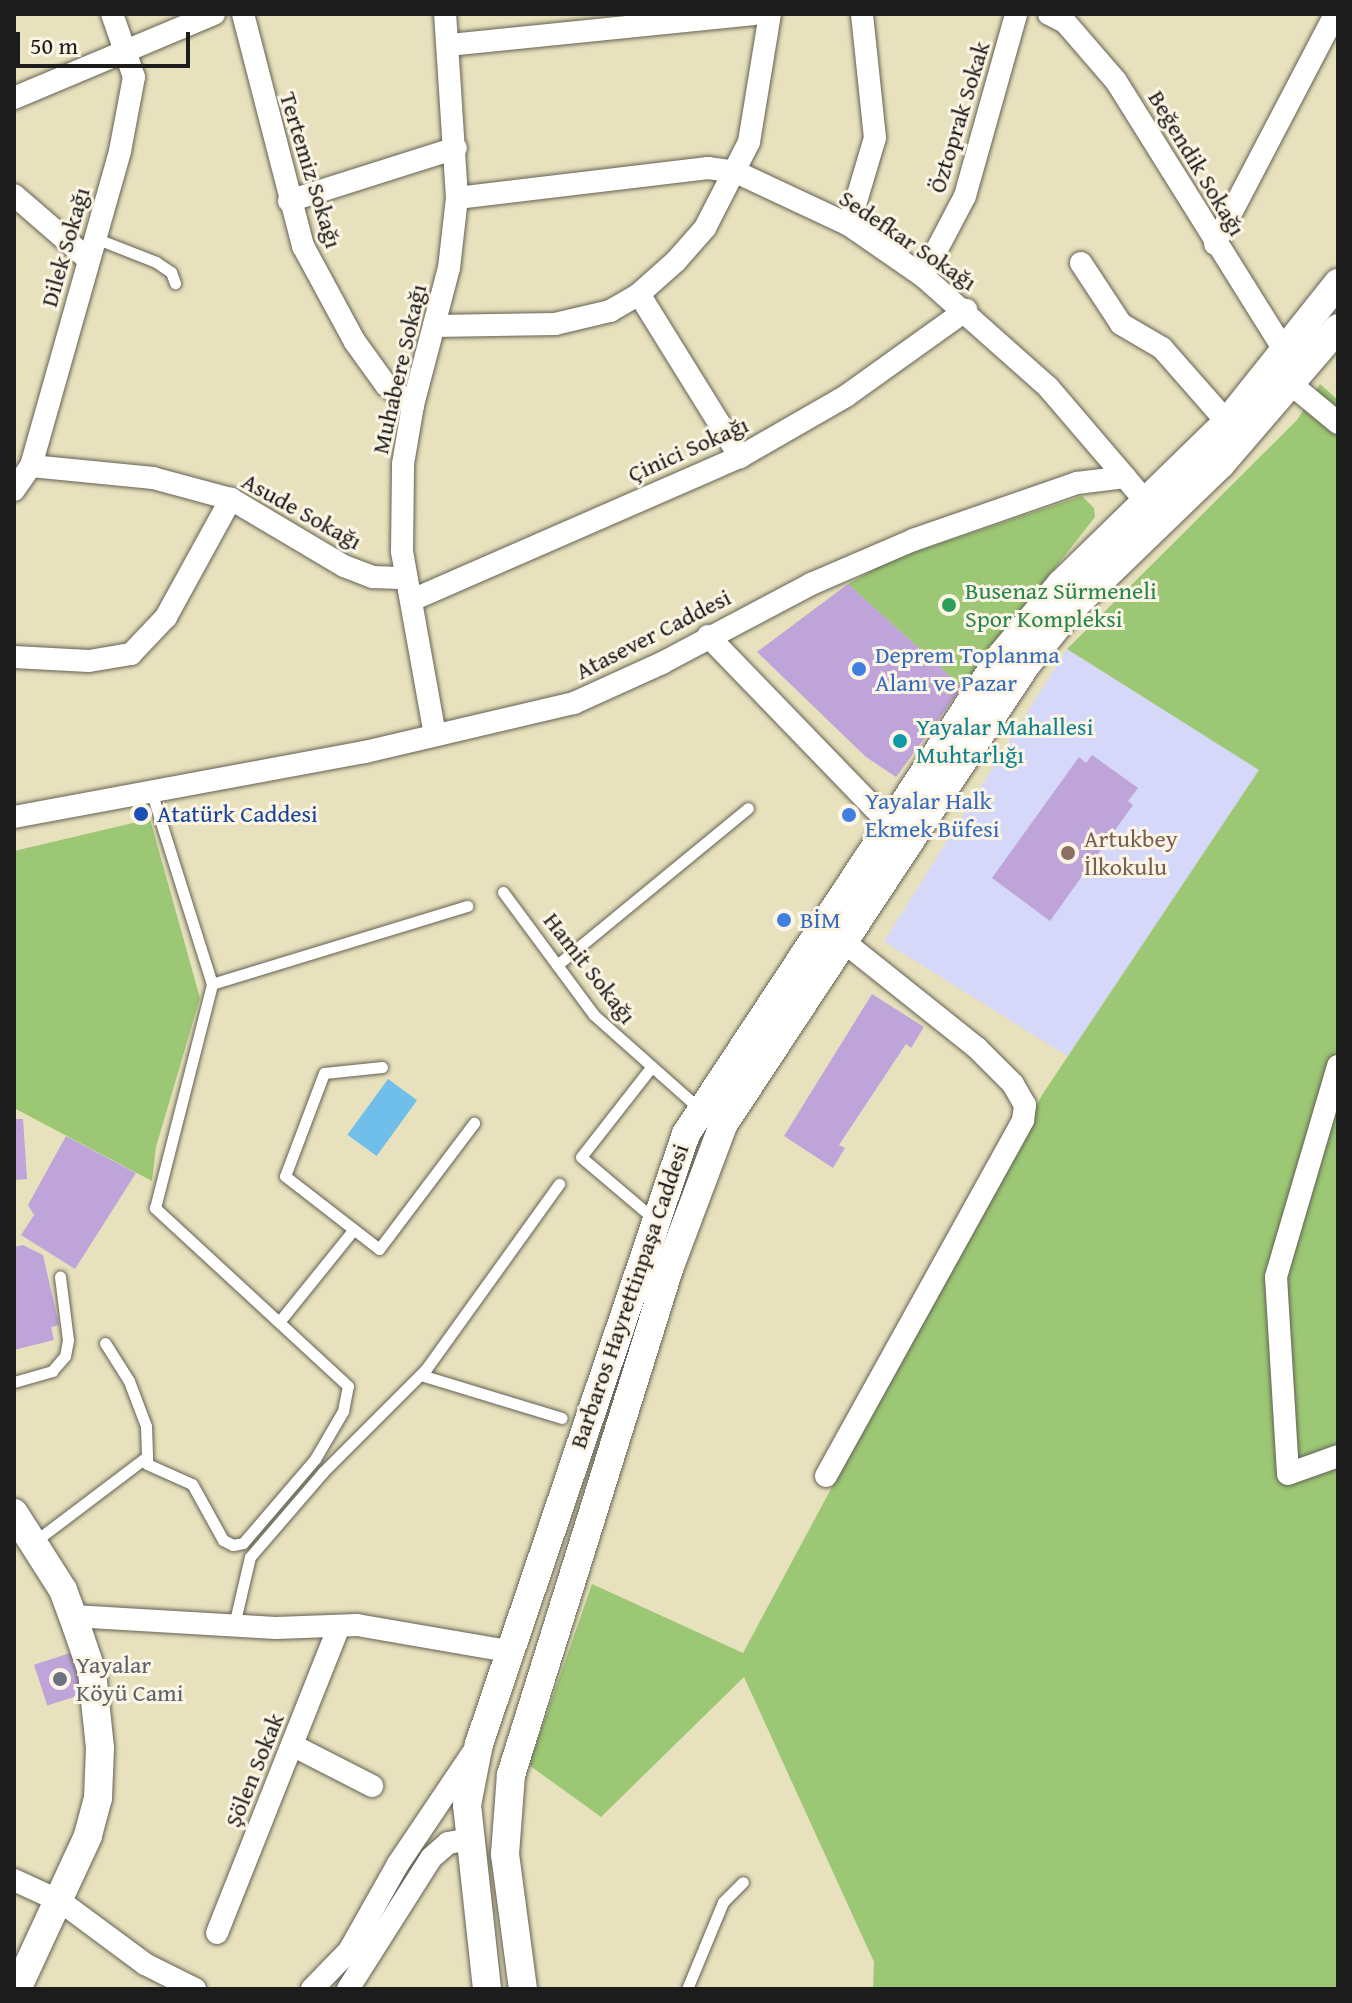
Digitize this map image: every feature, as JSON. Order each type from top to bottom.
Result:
[{"type":"street","name":"Dilek Sokağı","points":[[14,490],[31,466],[120,151],[134,77],[112,14]]},
{"type":"street","points":[[14,98],[214,14]]},
{"type":"street","name":"Tertemiz Sokağı","points":[[243,14],[303,246],[355,342],[386,385],[413,405]]},
{"type":"street","name":"Muhabere Sokağı","points":[[435,735],[409,589],[403,464],[413,405],[449,268],[457,198],[445,14]]},
{"type":"street","points":[[449,45],[646,19],[753,14]]},
{"type":"street","points":[[434,326],[555,324],[610,311],[639,294],[705,228],[736,172],[757,108],[770,14]]},
{"type":"street","points":[[849,225],[875,138],[862,14]]},
{"type":"street","name":"Öztoprak Sokak","points":[[923,276],[965,196],[1016,14]]},
{"type":"street","name":"Beğendik Sokağı","points":[[1049,14],[1065,22],[1116,81],[1215,244],[1284,369],[1338,423]]},
{"type":"street","points":[[1215,244],[1335,14]]},
{"type":"street","points":[[289,201],[456,148]]},
{"type":"street","name":"Sedefkar Sokağı","points":[[457,198],[708,168],[736,172],[849,225],[923,276],[966,310],[1048,387],[1125,477]]},
{"type":"street","points":[[14,195],[91,249]]},
{"type":"street","points":[[1081,263],[1121,324],[1162,348],[1227,422]]},
{"type":"street","name":"Barbaros Hayrettinpaşa Caddesi","points":[[487,1989],[467,1805],[479,1744],[507,1651],[654,1219],[712,1117],[897,832],[1072,608],[1221,464],[1338,283]]},
{"type":"street","points":[[639,294],[740,457]]},
{"type":"street","name":"Çinici Sokağı","points":[[409,589],[740,457],[846,396],[966,310]]},
{"type":"street","name":"Barbaros Hayrettinpaşa Caddesi","points":[[523,1989],[505,1854],[511,1775],[660,1297],[712,1117],[843,941],[958,715],[1027,623],[1227,422],[1284,369],[1338,328]]},
{"type":"street","name":"Asude Sokağı","points":[[31,466],[153,478],[231,499],[344,566],[409,589]]},
{"type":"street","points":[[1125,477],[1146,502]]},
{"type":"street","name":"Atasever Caddesi","points":[[14,817],[435,735],[574,703],[913,540],[1077,483],[1125,477]]},
{"type":"street","points":[[14,657],[89,661],[131,654],[166,617],[231,499]]},
{"type":"street","points":[[708,636],[897,832]]},
{"type":"street","points":[[826,1476],[1023,1120],[1025,1105],[1013,1084],[977,1048],[843,941]]},
{"type":"street","points":[[1338,1066],[1276,1277],[1288,1474],[1338,1456]]},
{"type":"street","points":[[14,1513],[34,1542],[73,1616],[92,1672],[100,1761],[88,1836],[17,1989]]},
{"type":"street","points":[[73,1616],[234,1625],[339,1626],[507,1651]]},
{"type":"street","name":"Şölen Sokak","points":[[217,1933],[339,1626]]},
{"type":"street","points":[[312,1989],[349,1951],[398,1864],[479,1744]]},
{"type":"street","points":[[292,1745],[372,1786]]},
{"type":"street","points":[[348,1989],[368,1950],[431,1858],[448,1843],[470,1839]]},
{"type":"street","points":[[14,1880],[60,1901],[145,1964],[195,1989]]},
{"type":"street","points":[[145,1964],[158,1989]]},
{"type":"lane","points":[[91,249],[156,262],[171,272],[175,283]]},
{"type":"lane","points":[[105,1343],[129,1381],[146,1426],[145,1458],[150,1467],[192,1484],[223,1540],[243,1543],[325,1446],[343,1411],[348,1386],[155,1208],[212,984],[151,791]]},
{"type":"lane","points":[[557,965],[748,808]]},
{"type":"lane","name":"Hamit Sokağı","points":[[503,892],[594,1015],[649,1070],[712,1117]]},
{"type":"lane","points":[[212,984],[467,906]]},
{"type":"lane","points":[[382,1067],[324,1073],[285,1176],[379,1249],[474,1123]]},
{"type":"lane","points":[[649,1070],[581,1157],[654,1219]]},
{"type":"lane","points":[[234,1625],[250,1557],[323,1472],[421,1375],[559,1184]]},
{"type":"lane","points":[[279,1322],[354,1229]]},
{"type":"lane","points":[[14,1382],[52,1371],[65,1356],[68,1340],[60,1277]]},
{"type":"lane","points":[[421,1375],[562,1418]]},
{"type":"lane","points":[[34,1542],[145,1458]]},
{"type":"lane","points":[[687,1989],[723,1902],[743,1882]]},
{"type":"shaded area","name":"Artukbey İlkokulu","points":[[1067,649],[1260,769],[1077,1062],[884,942]]},
{"type":"green space","points":[[1320,384],[1338,400],[1338,1989],[873,1989],[874,1962],[744,1677],[601,1817],[529,1765],[592,1584],[743,1653],[1042,1095],[1259,770],[1067,649],[1297,420]]},
{"type":"green space","name":"Busenaz Sürmeneli Spor Kompleksi","points":[[1082,496],[1094,508],[1095,517],[962,687],[848,584],[891,560]]},
{"type":"green space","points":[[150,819],[200,998],[156,1147],[152,1181],[14,1108],[14,851]]},
{"type":"water","points":[[388,1079],[417,1100],[377,1156],[347,1135]]},
{"type":"building","name":"Deprem Toplanma Alanı ve Pazar","points":[[848,584],[962,687],[896,777],[866,757],[757,652]]},
{"type":"building","points":[[1092,755],[1138,788],[1128,801],[1133,805],[1050,921],[992,878],[1079,757],[1086,763]]},
{"type":"building","points":[[872,994],[924,1027],[911,1048],[906,1044],[839,1145],[845,1148],[833,1168],[784,1136]]},
{"type":"building","points":[[14,1119],[23,1119],[27,1179],[14,1180]]},
{"type":"building","points":[[66,1136],[136,1173],[75,1269],[21,1235],[34,1215],[28,1205]]},
{"type":"building","points":[[23,1245],[43,1255],[59,1325],[51,1327],[54,1340],[14,1350],[14,1247]]},
{"type":"building","name":"Yayalar Köyü Cami","points":[[73,1652],[86,1693],[47,1706],[34,1665]]},
{"type":"place","name":"Busenaz Sürmeneli Spor Kompleksi","points":[[949,605]]},
{"type":"place","name":"Deprem Toplanma Alanı ve Pazar","points":[[859,669]]},
{"type":"place","name":"Yayalar Mahallesi Muhtarlığı","points":[[900,741]]},
{"type":"place","name":"Atatürk Caddesi̇","points":[[141,814]]},
{"type":"place","name":"Yayalar Halk Ekmek Büfesi","points":[[849,815]]},
{"type":"place","name":"Artukbey İlkokulu","points":[[1068,853]]},
{"type":"place","name":"BİM","points":[[784,920]]},
{"type":"place","name":"Yayalar Köyü Cami","points":[[60,1679]]}]
